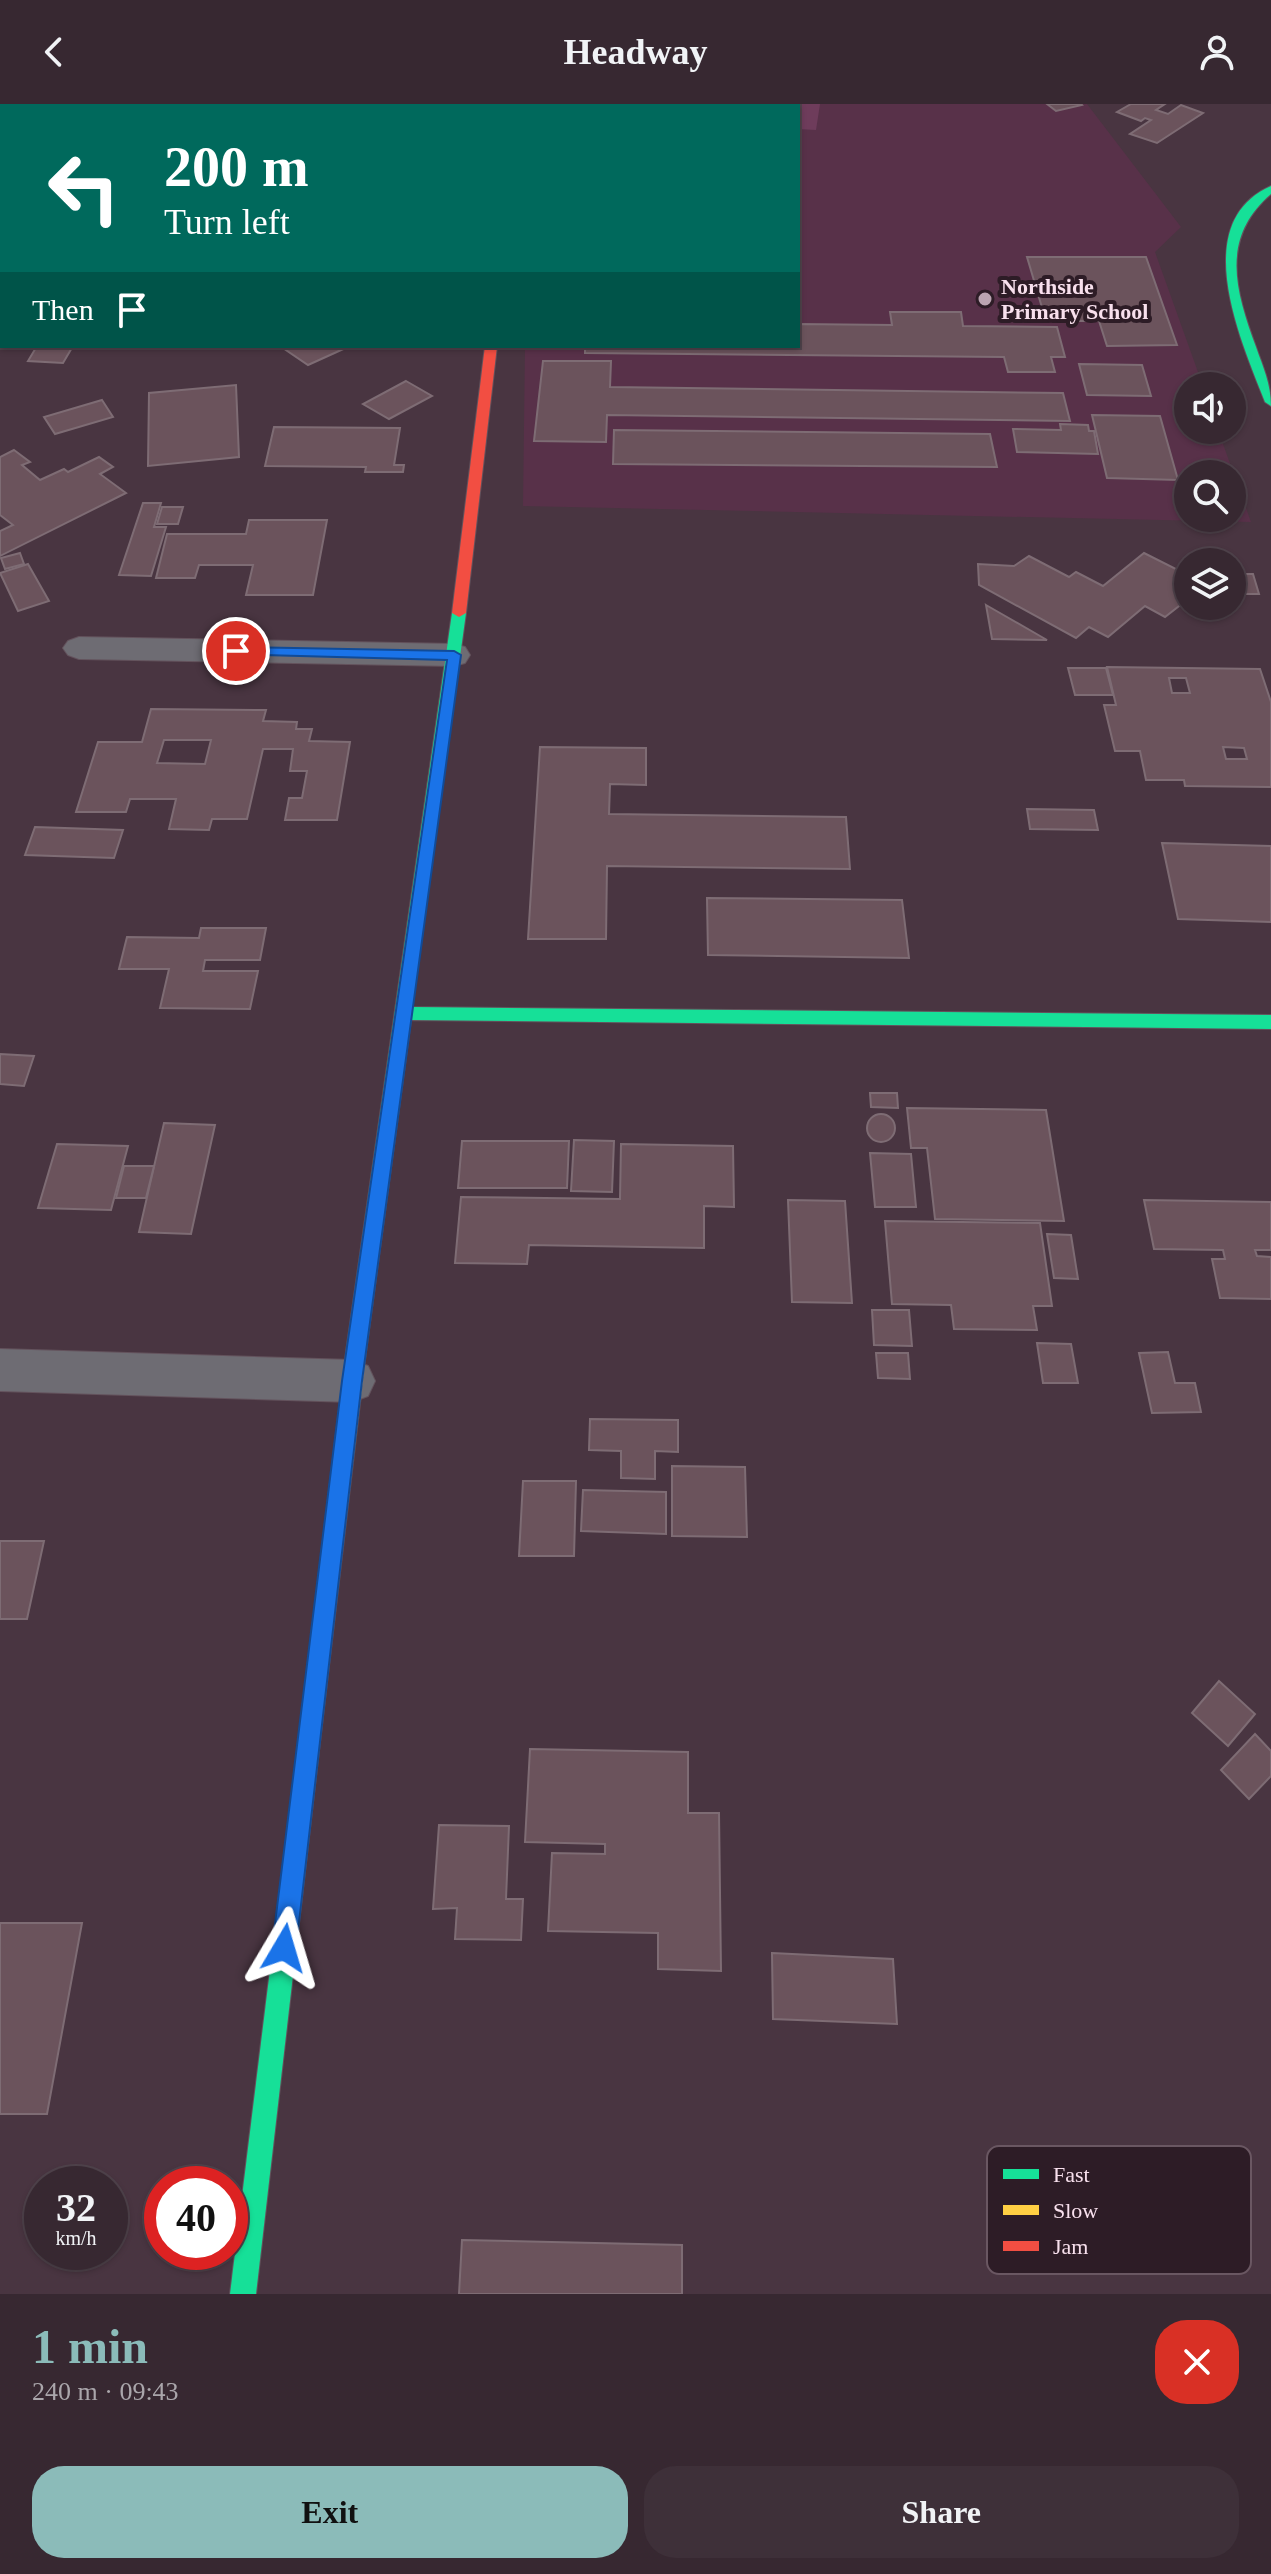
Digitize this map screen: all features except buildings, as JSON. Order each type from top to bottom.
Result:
[{"type":"street","points":[[1271,189],[1257,200],[1233,234],[1233,272],[1247,342],[1271,402]]},
{"type":"street","points":[[243,2294],[352,1381],[454,655],[491,348]]},
{"type":"street","points":[[79,648],[454,655]]},
{"type":"street","points":[[402,1013],[1271,1022]]},
{"type":"street","points":[[0,1370],[352,1381]]},
{"type":"shaded area","name":"Northside Primary School","points":[[800,104],[1087,104],[1181,227],[1155,252],[1198,372],[1174,372],[1174,444],[1223,444],[1229,460],[1174,460],[1174,520],[523,506],[525,348],[800,348]]},
{"type":"shaded area","points":[[800,104],[820,104],[816,130],[800,129]]},
{"type":"traffic: fast","points":[[1271,189],[1241,220],[1231,251],[1231,272],[1241,318],[1271,402]]},
{"type":"traffic: fast","points":[[356,1352],[459,613]]},
{"type":"traffic: fast","points":[[402,1013],[1271,1022]]},
{"type":"traffic: fast","points":[[243,2294],[308,1751]]},
{"type":"traffic: slow","points":[[308,1751],[356,1352]]},
{"type":"traffic: jam","points":[[459,613],[491,348]]},
{"type":"place","name":"Northside Primary School","points":[[985,299]]},
{"type":"route","points":[[236,651],[454,655],[352,1381],[284,1948]]}]
